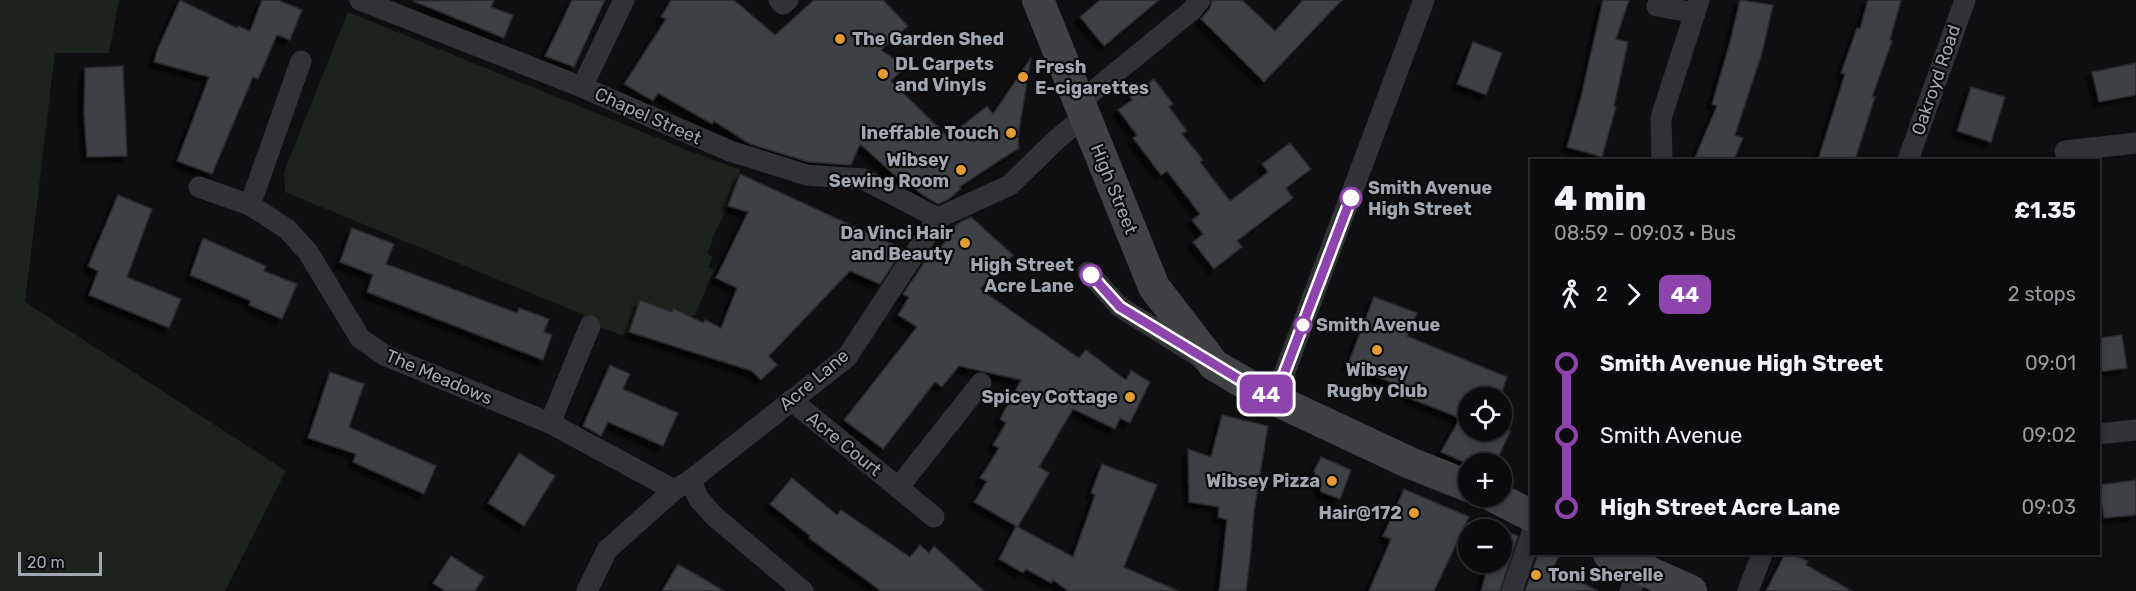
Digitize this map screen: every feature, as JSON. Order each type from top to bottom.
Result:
[{"type":"main road","name":"High Street","points":[[1038,0],[1154,286],[1214,365],[1265,395],[1410,463],[1458,482]]},
{"type":"main road","points":[[1512,506],[1530,515]]},
{"type":"main road","points":[[1610,555],[1635,580],[1691,591]]},
{"type":"street","name":"Chapel Street","points":[[360,0],[582,87],[730,152],[807,175],[863,179],[938,218]]},
{"type":"street","points":[[582,87],[624,0]]},
{"type":"street","points":[[938,218],[1010,185],[1056,140],[1083,109],[1191,11],[1200,0]]},
{"type":"street","points":[[1265,395],[1284,374],[1424,0]]},
{"type":"street","name":"Oakroyd Road","points":[[1908,159],[1965,0]]},
{"type":"street","points":[[1657,6],[1697,7],[1661,118],[1662,159]]},
{"type":"street","points":[[250,205],[301,61]]},
{"type":"street","points":[[2065,151],[2136,143]]},
{"type":"street","name":"The Meadows","points":[[199,187],[250,205],[287,229],[308,252],[360,338],[384,355],[550,423],[682,485]]},
{"type":"street","name":"Acre Lane","points":[[586,591],[607,550],[682,485],[847,357],[938,218]]},
{"type":"street","name":"High Street","points":[[1088,272],[1120,307],[1214,365]]},
{"type":"street","points":[[550,423],[590,326]]},
{"type":"street","name":"Acre Court","points":[[898,488],[981,383]]},
{"type":"street","name":"Acre Court","points":[[791,400],[934,517]]},
{"type":"street","points":[[2100,434],[2136,430]]},
{"type":"street","points":[[682,485],[714,516],[803,591]]},
{"type":"street","points":[[1512,591],[1530,539]]},
{"type":"street","points":[[1748,591],[1762,555]]},
{"type":"shaded area","points":[[0,0],[119,0],[109,53],[55,53],[25,302],[286,471],[225,591],[0,591]]},
{"type":"shaded area","points":[[348,12],[740,170],[728,206],[711,240],[713,241],[707,254],[713,257],[708,267],[714,270],[695,315],[689,316],[674,308],[672,312],[641,300],[627,337],[582,320],[584,315],[285,192],[284,172]]},
{"type":"building","points":[[180,0],[237,28],[238,26],[250,31],[262,0],[278,0],[302,10],[290,40],[277,35],[258,79],[253,77],[212,174],[177,161],[209,77],[154,62]]},
{"type":"building","points":[[494,0],[491,7],[513,15],[504,38],[413,1]]},
{"type":"building","points":[[572,0],[605,0],[574,67],[545,56]]},
{"type":"building","points":[[671,0],[734,0],[775,35],[814,0],[883,0],[908,26],[881,50],[906,67],[891,81],[948,137],[987,106],[993,114],[1031,58],[1018,137],[1019,148],[959,187],[961,189],[938,204],[902,178],[900,180],[860,144],[851,165],[809,162],[750,144],[714,121],[712,124],[658,93],[653,101],[624,84],[666,19],[661,17]]},
{"type":"building","points":[[1100,0],[1159,0],[1104,46],[1080,17]]},
{"type":"building","points":[[1212,0],[1242,0],[1275,31],[1303,0],[1342,0],[1264,82],[1201,19],[1210,8]]},
{"type":"building","points":[[1603,0],[1629,0],[1616,39],[1628,42],[1614,106],[1616,107],[1602,157],[1567,147]]},
{"type":"building","points":[[1740,0],[1773,5],[1762,53],[1735,135],[1743,138],[1734,159],[1694,159],[1717,106],[1712,104]]},
{"type":"building","points":[[1868,0],[1901,0],[1890,40],[1892,41],[1872,97],[1875,97],[1855,159],[1818,159],[1845,74],[1841,73],[1857,28],[1860,29]]},
{"type":"building","points":[[1473,42],[1502,53],[1486,95],[1457,84]]},
{"type":"building","points":[[2136,63],[2136,95],[2099,102],[2092,72]]},
{"type":"building","points":[[123,66],[127,156],[87,157],[84,113],[85,68]]},
{"type":"building","points":[[1154,79],[1173,104],[1169,107],[1187,131],[1182,134],[1203,160],[1200,162],[1230,201],[1268,172],[1262,164],[1290,143],[1311,169],[1286,188],[1293,198],[1237,241],[1242,247],[1214,269],[1193,242],[1203,234],[1192,220],[1200,214],[1167,171],[1161,175],[1133,138],[1137,135],[1118,110],[1132,100],[1130,97]]},
{"type":"building","points":[[1971,87],[2005,97],[1991,142],[1957,131]]},
{"type":"building","points":[[740,174],[903,249],[880,284],[850,271],[769,356],[777,365],[761,380],[752,371],[629,332],[640,300],[672,312],[673,308],[703,323],[705,320],[721,328],[737,288],[716,278],[748,212],[728,206]]},
{"type":"building","points":[[118,195],[152,209],[127,277],[181,299],[169,328],[89,295],[98,271],[88,266]]},
{"type":"building","points":[[971,217],[1013,255],[980,289],[1079,358],[1086,350],[1126,380],[1131,370],[1150,382],[1130,423],[1120,418],[1115,429],[1073,409],[1039,467],[1049,473],[1018,527],[1073,557],[1095,495],[1091,493],[1102,464],[1157,485],[1124,567],[1178,591],[1068,591],[1053,580],[1051,583],[1026,569],[1023,573],[999,559],[1016,526],[974,502],[987,481],[980,478],[999,448],[993,445],[1006,423],[1000,419],[1021,380],[959,366],[942,387],[935,382],[883,449],[844,420],[917,327],[898,315],[909,297],[903,294],[926,260],[931,262],[957,224]]},
{"type":"building","points":[[352,228],[394,244],[386,264],[517,313],[519,308],[549,319],[544,332],[552,335],[543,360],[367,292],[373,275],[340,262]]},
{"type":"building","points":[[203,238],[266,266],[264,271],[297,284],[282,319],[249,305],[251,301],[190,275]]},
{"type":"building","points":[[1374,297],[1417,313],[1407,336],[1507,377],[1504,387],[1458,387],[1458,417],[1411,399],[1408,390],[1348,364]]},
{"type":"building","points":[[2122,335],[2127,368],[2100,372],[2100,338]]},
{"type":"building","points":[[610,365],[630,374],[623,389],[678,413],[663,446],[608,422],[601,436],[583,426]]},
{"type":"building","points":[[330,372],[364,384],[349,427],[436,466],[424,494],[353,462],[356,454],[308,438]]},
{"type":"building","points":[[1222,415],[1268,426],[1254,511],[1246,591],[1219,591],[1227,520],[1218,517],[1219,507],[1189,502],[1188,449],[1211,457]]},
{"type":"building","points":[[1458,422],[1458,441],[1506,441],[1500,453],[1458,453],[1458,460],[1441,452]]},
{"type":"building","points":[[519,453],[555,476],[524,526],[488,503]]},
{"type":"building","name":"Wibsey Pizza","points":[[1321,457],[1351,470],[1340,499],[1321,492],[1314,471]]},
{"type":"building","points":[[792,478],[837,515],[841,510],[910,557],[920,545],[929,553],[934,546],[984,591],[881,591],[809,538],[810,536],[770,504]]},
{"type":"building","points":[[2136,480],[2136,515],[2104,518],[2100,485]]},
{"type":"building","points":[[1404,489],[1469,517],[1458,519],[1458,540],[1434,591],[1369,591],[1391,539],[1383,536]]},
{"type":"building","points":[[1512,534],[1518,536],[1512,554]]},
{"type":"building","points":[[1538,555],[1556,555],[1559,556],[1553,568],[1598,591],[1525,591]]},
{"type":"building","points":[[1784,555],[1793,555],[1808,561],[1806,565],[1852,591],[1766,591]]},
{"type":"building","points":[[451,556],[484,577],[475,591],[445,591],[433,583]]},
{"type":"building","points":[[678,564],[724,591],[662,591]]},
{"type":"building","points":[[1486,573],[1506,573],[1500,591],[1481,591]]},
{"type":"bus line","name":"44","points":[[1091,275],[1120,307],[1265,395],[1284,374],[1351,198]]},
{"type":"place","name":"The Garden Shed","points":[[840,39]]},
{"type":"place","name":"DL Carpets and Vinyls","points":[[883,74]]},
{"type":"place","name":"Fresh E-cigarettes","points":[[1023,77]]},
{"type":"place","name":"Ineffable Touch","points":[[1011,133]]},
{"type":"place","name":"Wibsey Sewing Room","points":[[961,170]]},
{"type":"place","name":"Smith Avenue High Street","points":[[1351,198]]},
{"type":"place","name":"Da Vinci Hair and Beauty","points":[[965,243]]},
{"type":"place","name":"High Street Acre Lane","points":[[1091,275]]},
{"type":"place","name":"Smith Avenue","points":[[1303,325]]},
{"type":"place","name":"Wibsey Rugby Club","points":[[1377,350]]},
{"type":"place","name":"Spicey Cottage","points":[[1130,397]]},
{"type":"place","name":"Wibsey Pizza","points":[[1332,481]]},
{"type":"place","name":"Hair@172","points":[[1414,513]]},
{"type":"place","name":"Toni Sherelle","points":[[1536,575]]}]
